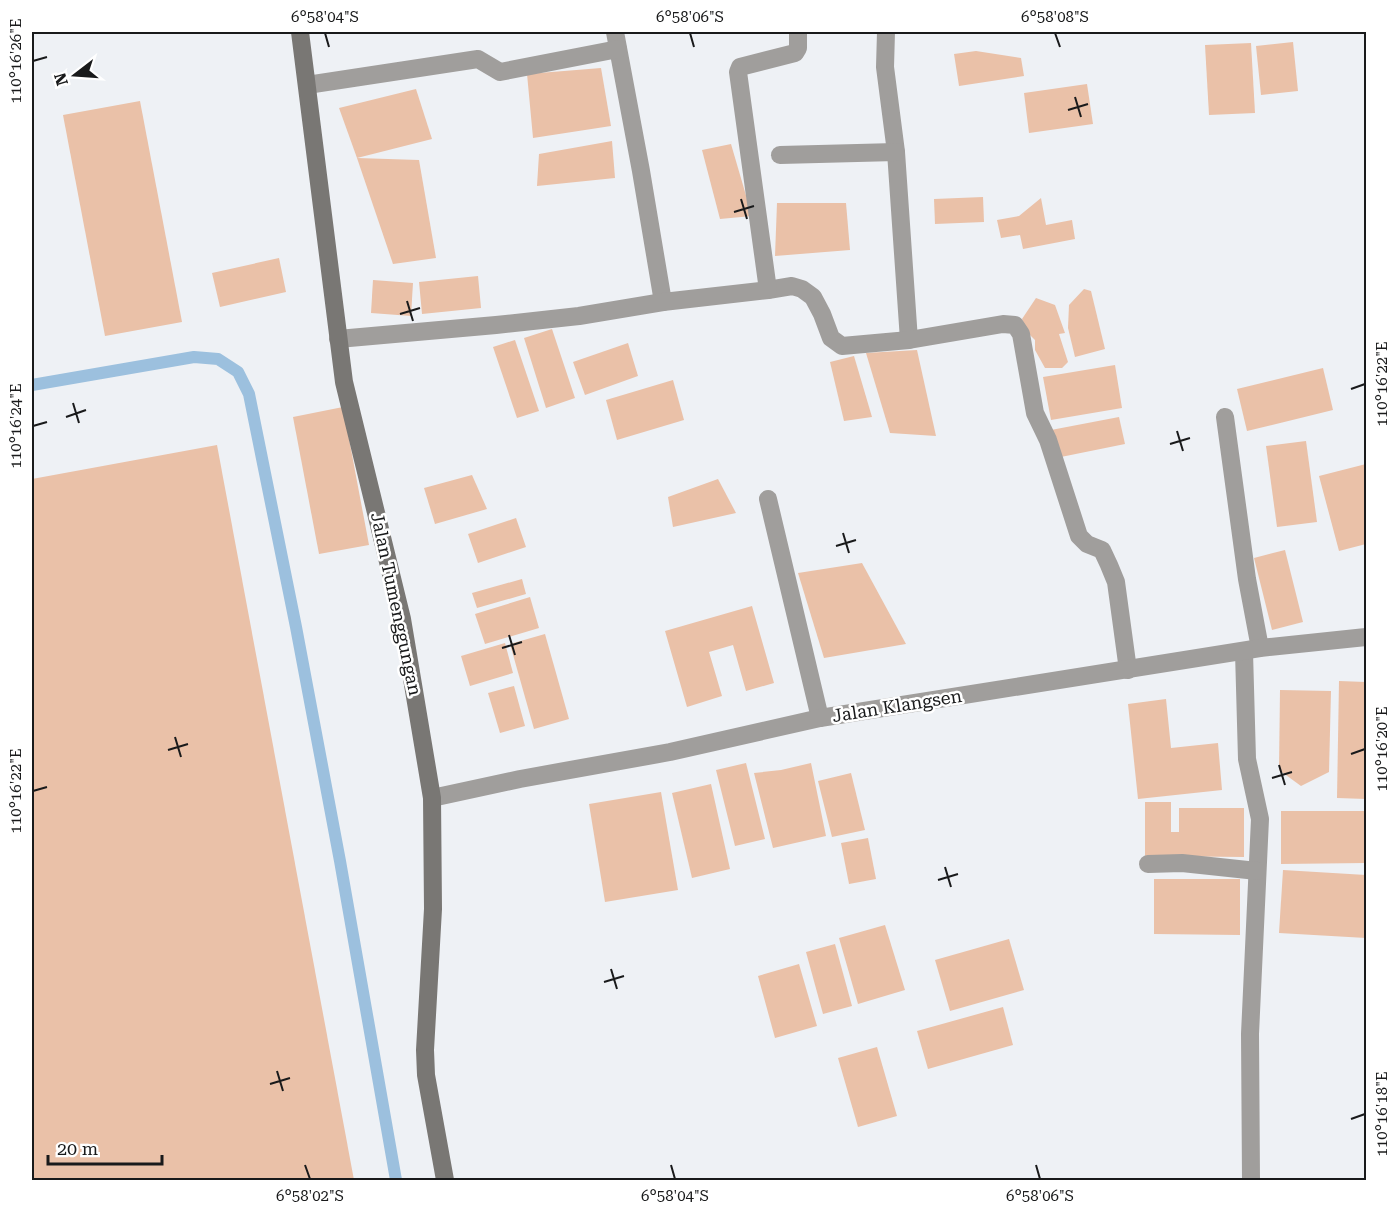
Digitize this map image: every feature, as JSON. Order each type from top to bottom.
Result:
[{"type":"street","name":"Jalan Tumenggungan","points":[[300,32],[344,382],[402,619],[432,798],[433,909],[425,1050],[426,1075],[445,1180]]},
{"type":"street","points":[[768,290],[738,72],[740,67],[795,53],[798,48],[798,32]]},
{"type":"street","points":[[886,32],[885,67],[896,152],[909,340]]},
{"type":"street","points":[[307,85],[478,59],[500,72],[616,40],[663,302]]},
{"type":"street","points":[[780,156],[896,152]]},
{"type":"street","points":[[338,339],[579,316],[663,302],[792,286],[802,289],[813,297],[831,338],[842,346],[909,340],[1004,324],[1015,326],[1021,334],[1035,413],[1048,440],[1079,536],[1087,544],[1102,550],[1116,582],[1128,670]]},
{"type":"street","points":[[1225,417],[1247,579],[1252,650],[1247,759],[1260,819],[1250,1034],[1251,1180]]},
{"type":"street","points":[[768,499],[820,718]]},
{"type":"street","name":"Jalan Klangsen","points":[[432,798],[520,779],[670,752],[820,718],[1252,650],[1366,637]]},
{"type":"street","points":[[1148,864],[1182,863],[1257,871]]},
{"type":"building","points":[[1293,42],[1298,91],[1261,95],[1256,46]]},
{"type":"building","points":[[1251,43],[1255,113],[1209,115],[1205,45]]},
{"type":"building","points":[[976,51],[1021,58],[1024,76],[959,86],[954,54]]},
{"type":"building","points":[[601,68],[611,126],[533,138],[527,74]]},
{"type":"building","points":[[1087,84],[1093,124],[1029,133],[1024,93]]},
{"type":"building","points":[[416,89],[432,139],[357,158],[339,108]]},
{"type":"building","points":[[140,101],[182,322],[105,336],[63,115]]},
{"type":"building","points":[[612,141],[615,178],[537,186],[539,154]]},
{"type":"building","points":[[731,144],[752,216],[720,219],[702,150]]},
{"type":"building","points":[[357,158],[419,160],[436,258],[393,264]]},
{"type":"building","points":[[983,197],[984,222],[935,224],[934,199]]},
{"type":"building","points":[[1041,198],[1046,225],[1072,220],[1075,239],[1023,249],[1020,235],[1001,238],[997,220],[1019,216]]},
{"type":"building","points":[[777,203],[846,203],[850,250],[775,256]]},
{"type":"building","points":[[279,258],[286,292],[220,307],[212,273]]},
{"type":"building","points":[[478,276],[481,308],[422,314],[419,282]]},
{"type":"building","points":[[373,280],[413,283],[411,316],[371,313]]},
{"type":"building","points":[[1084,289],[1091,291],[1105,349],[1075,357],[1068,328],[1069,305]]},
{"type":"building","points":[[1036,298],[1055,305],[1065,333],[1059,334],[1068,362],[1062,368],[1045,368],[1035,350],[1035,340],[1028,333],[1022,319]]},
{"type":"building","points":[[552,329],[575,398],[546,408],[524,338]]},
{"type":"building","points":[[515,340],[539,411],[517,418],[493,347]]},
{"type":"building","points":[[628,343],[638,376],[585,395],[573,362]]},
{"type":"building","points":[[917,350],[936,436],[890,433],[866,353]]},
{"type":"building","points":[[854,356],[872,417],[844,421],[830,362]]},
{"type":"building","points":[[1115,365],[1122,408],[1051,420],[1043,377]]},
{"type":"building","points":[[1323,368],[1333,410],[1247,431],[1237,389]]},
{"type":"building","points":[[673,380],[684,420],[617,440],[606,400]]},
{"type":"building","points":[[343,407],[369,545],[319,554],[293,417]]},
{"type":"building","points":[[1119,417],[1125,444],[1056,458],[1051,430]]},
{"type":"building","points":[[1306,441],[1317,522],[1277,527],[1266,446]]},
{"type":"building","points":[[217,445],[354,1180],[32,1180],[32,479]]},
{"type":"building","points":[[1366,464],[1366,544],[1339,551],[1319,476]]},
{"type":"building","points":[[472,475],[487,509],[435,524],[424,488]]},
{"type":"building","points":[[718,479],[736,513],[673,527],[668,497]]},
{"type":"building","points":[[516,518],[526,547],[478,563],[468,534]]},
{"type":"building","points":[[1285,550],[1303,622],[1272,630],[1254,558]]},
{"type":"building","points":[[862,563],[906,644],[824,658],[798,573]]},
{"type":"building","points":[[522,579],[526,594],[477,608],[472,593]]},
{"type":"building","points":[[530,597],[539,628],[485,644],[475,614]]},
{"type":"building","points":[[752,606],[774,683],[746,691],[733,645],[709,652],[722,696],[687,707],[665,631]]},
{"type":"building","points":[[545,634],[569,719],[534,729],[510,644]]},
{"type":"building","points":[[505,643],[513,673],[470,686],[461,656]]},
{"type":"building","points":[[1339,681],[1366,682],[1366,799],[1337,798]]},
{"type":"building","points":[[514,686],[525,726],[500,733],[488,693]]},
{"type":"building","points":[[1280,690],[1331,691],[1329,772],[1301,786],[1279,770]]},
{"type":"building","points":[[1166,699],[1171,748],[1218,743],[1222,790],[1138,799],[1128,704]]},
{"type":"building","points":[[746,763],[765,839],[735,846],[716,770]]},
{"type":"building","points":[[811,763],[826,836],[773,848],[754,773]]},
{"type":"building","points":[[851,773],[865,830],[832,837],[818,781]]},
{"type":"building","points":[[711,784],[730,869],[692,878],[672,793]]},
{"type":"building","points":[[661,792],[678,890],[605,902],[589,804]]},
{"type":"building","points":[[1145,802],[1171,802],[1171,832],[1179,832],[1179,808],[1244,808],[1244,857],[1145,856]]},
{"type":"building","points":[[1281,811],[1365,811],[1366,863],[1281,864]]},
{"type":"building","points":[[868,838],[876,879],[849,884],[841,843]]},
{"type":"building","points":[[1283,870],[1366,875],[1366,938],[1279,933]]},
{"type":"building","points":[[1154,879],[1240,879],[1240,935],[1154,934]]},
{"type":"building","points":[[885,925],[905,990],[858,1004],[839,938]]},
{"type":"building","points":[[1009,939],[1024,990],[950,1011],[935,960]]},
{"type":"building","points":[[835,944],[852,1006],[823,1014],[806,952]]},
{"type":"building","points":[[799,964],[817,1026],[775,1038],[758,976]]},
{"type":"building","points":[[1003,1007],[1013,1045],[928,1069],[917,1031]]},
{"type":"building","points":[[877,1047],[897,1116],[858,1127],[838,1058]]},
{"type":"waterway","points":[[32,385],[194,357],[218,359],[238,372],[249,394],[340,861],[396,1180]]}]
